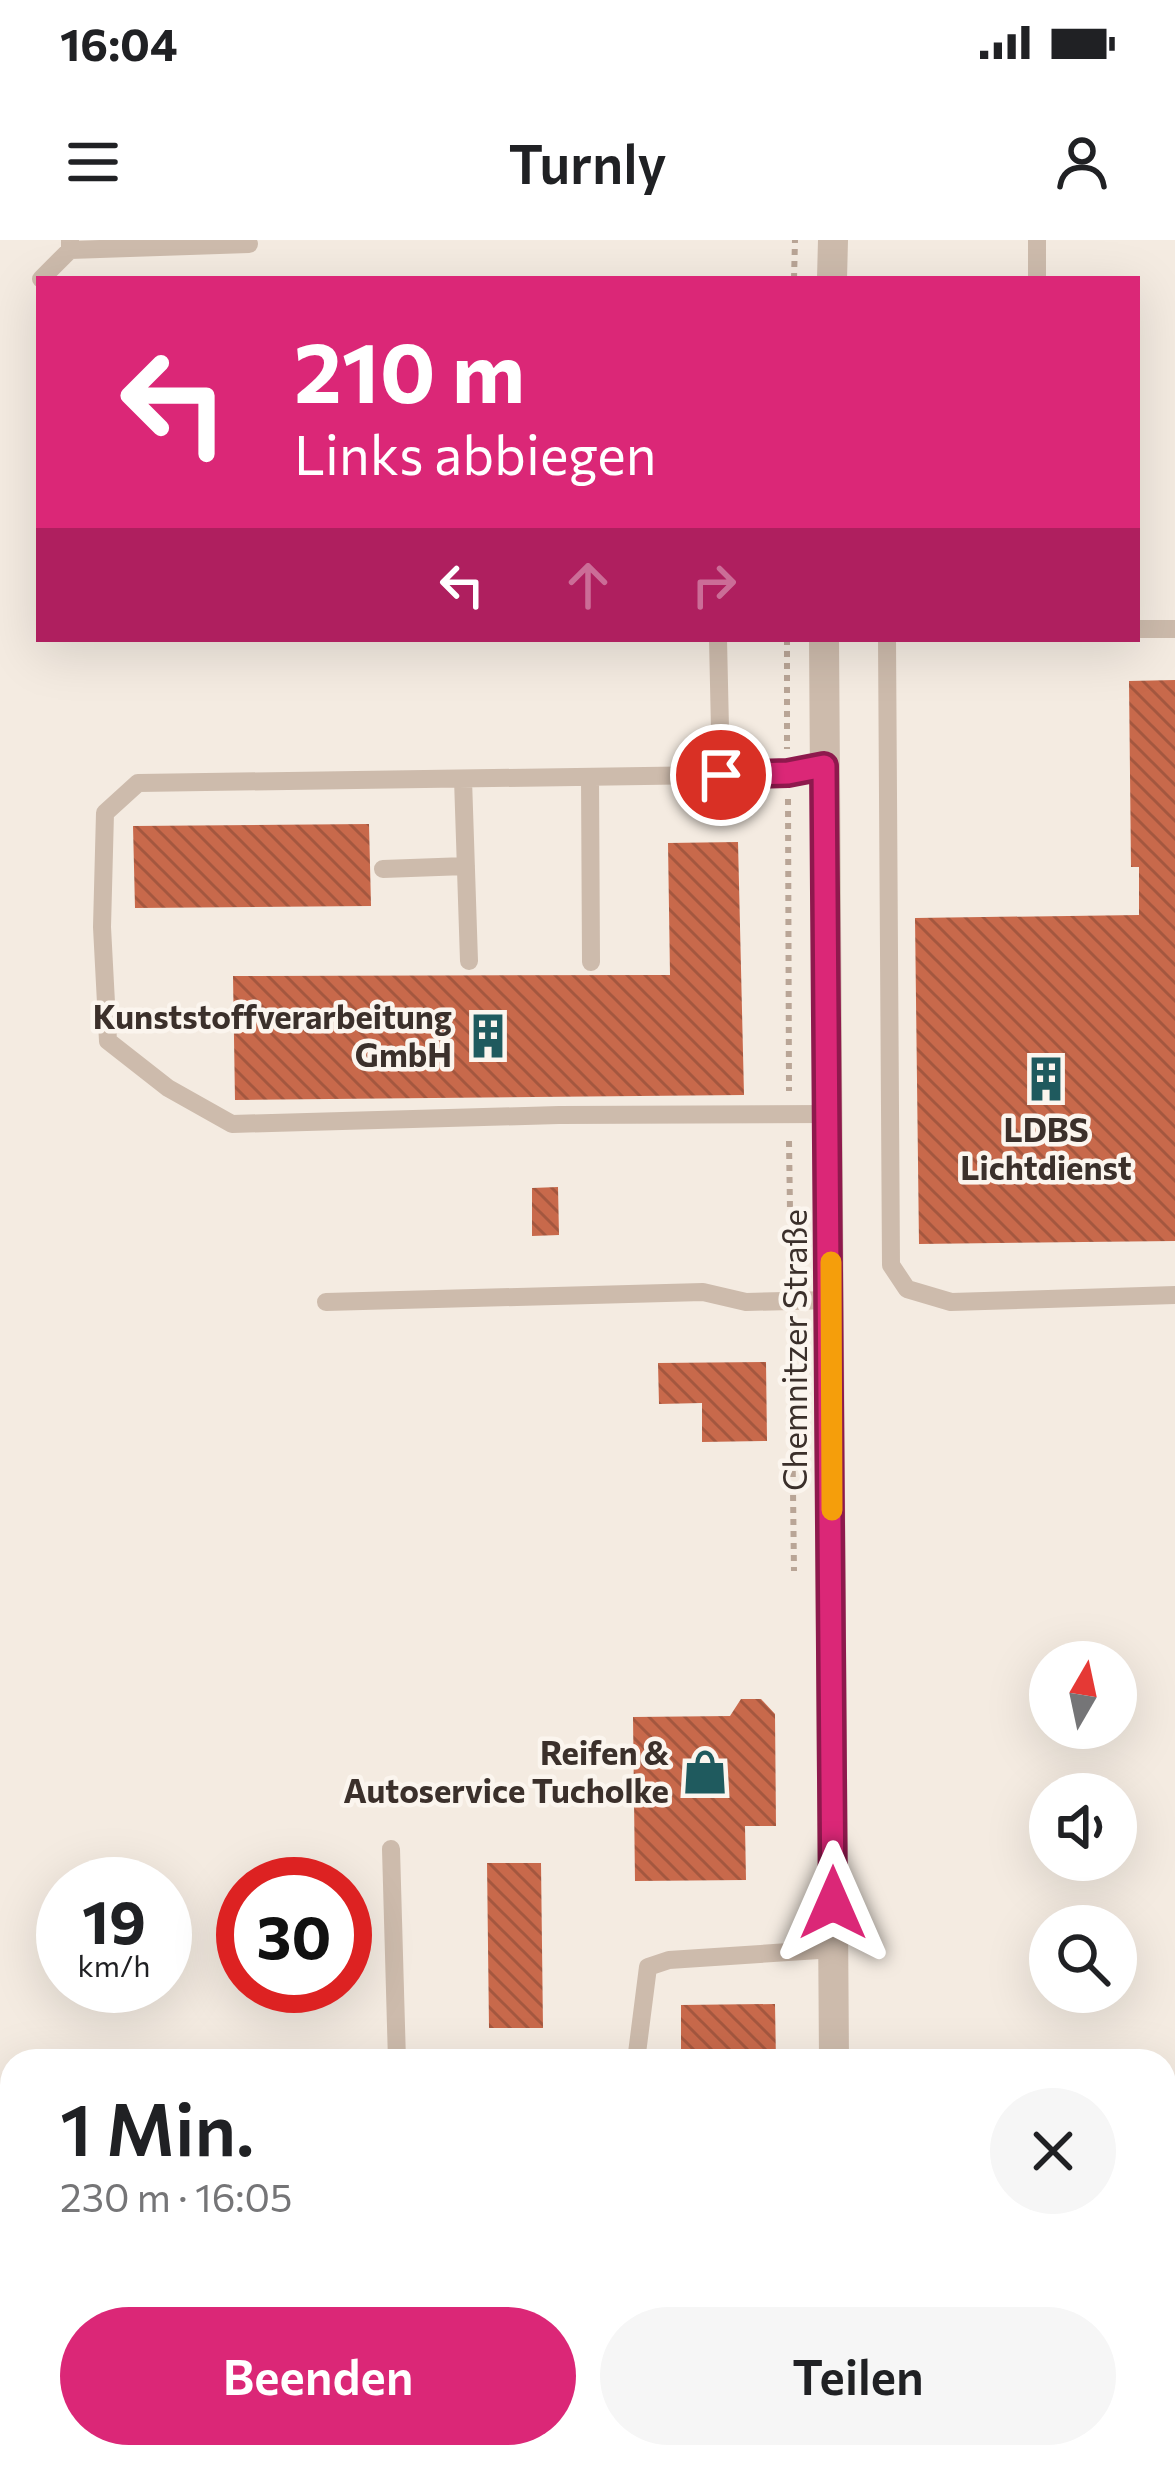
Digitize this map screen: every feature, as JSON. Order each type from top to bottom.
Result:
[{"type":"street","points":[[832,276],[833,240]]},
{"type":"street","name":"Chemnitzer Straße","points":[[824,642],[834,2049]]},
{"type":"lane","points":[[1037,240],[1037,276]]},
{"type":"lane","points":[[44,276],[70,245],[249,244]]},
{"type":"lane","points":[[1140,629],[1175,629]]},
{"type":"lane","points":[[718,642],[721,775]]},
{"type":"lane","points":[[887,642],[891,1265],[907,1289],[951,1302],[1175,1295]]},
{"type":"lane","points":[[824,766],[788,773],[721,775],[138,783],[105,813],[101,927],[108,1041],[168,1088],[232,1124],[830,1114]]},
{"type":"lane","points":[[590,777],[591,962]]},
{"type":"lane","points":[[463,778],[469,961]]},
{"type":"lane","points":[[382,869],[466,866]]},
{"type":"lane","points":[[326,1302],[703,1292],[746,1302],[831,1300]]},
{"type":"lane","points":[[391,1849],[397,2049]]},
{"type":"lane","points":[[638,2049],[648,1967],[669,1960],[834,1949]]},
{"type":"path","points":[[794,276],[795,240]]},
{"type":"path","points":[[787,642],[794,1579]]},
{"type":"building","name":"LDBS Lichtdienst","points":[[1175,680],[1175,1241],[919,1244],[915,918],[1139,915],[1139,867],[1131,867],[1129,681]]},
{"type":"building","name":"Kunststoffverarbeitung GmbH","points":[[369,824],[371,906],[135,908],[133,826]]},
{"type":"building","name":"Kunststoffverarbeitung GmbH","points":[[738,842],[744,1095],[235,1100],[233,976],[670,975],[668,843]]},
{"type":"building","points":[[558,1187],[559,1235],[532,1236],[532,1188]]},
{"type":"building","points":[[766,1362],[767,1441],[702,1442],[702,1403],[659,1404],[658,1363]]},
{"type":"building","name":"Reifen & Autoservice Tucholke","points":[[741,1699],[761,1699],[775,1714],[776,1826],[745,1826],[746,1880],[635,1881],[633,1717],[730,1716]]},
{"type":"building","points":[[487,1863],[541,1863],[543,2028],[489,2028]]},
{"type":"building","points":[[775,2004],[776,2049],[681,2049],[681,2005]]},
{"type":"slow traffic","points":[[831,1262],[832,1510]]},
{"type":"place","name":"Kunststoffverarbeitung GmbH","points":[[488,1036]]},
{"type":"place","name":"LDBS Lichtdienst","points":[[1046,1079]]},
{"type":"place","name":"Reifen & Autoservice Tucholke","points":[[705,1772]]},
{"type":"route","points":[[721,775],[788,773],[824,766],[833,1903]]}]
